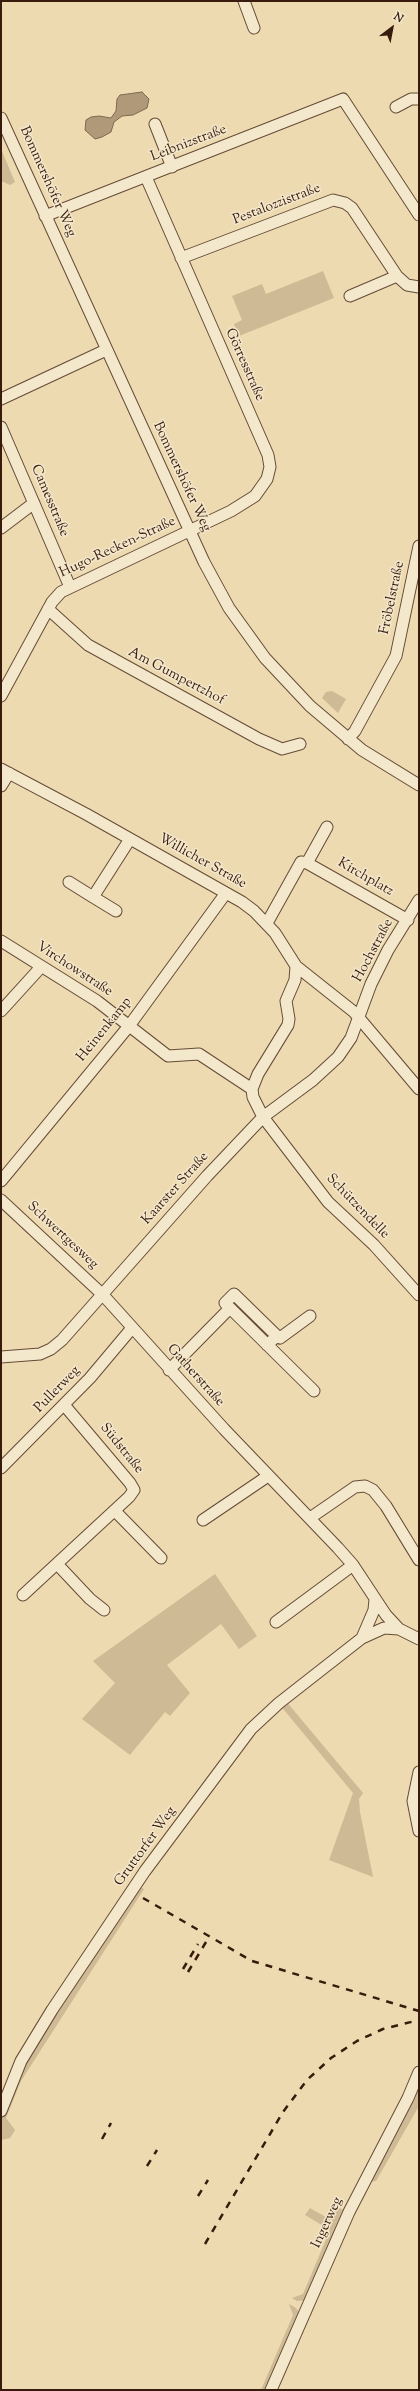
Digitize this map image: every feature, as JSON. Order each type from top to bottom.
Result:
[{"type":"street","points":[[244,1],[254,28]]},
{"type":"street","name":"Leibnizstraße","points":[[45,216],[343,99],[419,216]]},
{"type":"street","points":[[396,107],[411,99],[419,99]]},
{"type":"street","name":"Bommershöfer Weg","points":[[1,118],[106,350],[217,589],[251,640],[294,691],[348,739],[419,785]]},
{"type":"street","points":[[155,124],[172,167]]},
{"type":"street","name":"Görresstraße","points":[[146,177],[268,456],[270,467],[267,479],[255,496],[230,511],[190,531]]},
{"type":"street","name":"Pestalozzistraße","points":[[182,258],[333,200],[345,203],[352,208],[397,276],[407,285],[419,287]]},
{"type":"street","points":[[350,296],[397,276]]},
{"type":"street","points":[[1,399],[106,350]]},
{"type":"street","name":"Camesstraße","points":[[1,427],[70,587]]},
{"type":"street","points":[[1,528],[34,503]]},
{"type":"street","name":"Hugo-Recken-Straße","points":[[1,696],[56,596],[70,587],[190,531]]},
{"type":"street","name":"Fröbelstraße","points":[[348,739],[382,683],[396,656],[419,546]]},
{"type":"street","name":"Am Gumpertzhof","points":[[48,609],[88,645],[259,739],[282,749],[300,744]]},
{"type":"street","points":[[1,786],[5,771]]},
{"type":"street","name":"Willicher Straße","points":[[5,771],[242,902],[267,923],[283,943],[296,966],[359,1017],[419,1089]]},
{"type":"street","points":[[267,923],[301,862],[307,863],[327,827]]},
{"type":"street","points":[[93,897],[130,839]]},
{"type":"street","name":"Kirchplatz","points":[[307,863],[408,920]]},
{"type":"street","points":[[69,882],[116,911]]},
{"type":"street","name":"Heinenkamp","points":[[1,1181],[129,1026],[226,893]]},
{"type":"street","name":"Hochstraße","points":[[359,1017],[371,984],[388,950],[419,900]]},
{"type":"street","name":"Virchowstraße","points":[[1,941],[97,1001],[168,1056],[199,1054],[252,1089]]},
{"type":"street","points":[[252,1089],[265,1060],[288,1025],[287,994],[295,980],[296,966]]},
{"type":"street","points":[[1,1010],[41,967]]},
{"type":"street","name":"Kaarster Straße","points":[[1,1357],[20,1357],[40,1354],[51,1349],[62,1340],[206,1176],[263,1117],[313,1080],[338,1057],[348,1045],[359,1017]]},
{"type":"street","name":"Schützendelle","points":[[252,1089],[253,1097],[263,1117],[332,1206],[374,1245],[419,1295]]},
{"type":"street","name":"Schwertgesweg","points":[[1,1200],[103,1294]]},
{"type":"street","name":"Gatherstraße","points":[[103,1294],[169,1370],[353,1565],[386,1616],[399,1629],[419,1639]]},
{"type":"street","points":[[310,1316],[280,1338],[234,1294],[224,1303],[314,1391]]},
{"type":"street","points":[[169,1370],[230,1308]]},
{"type":"street","name":"Pullerweg","points":[[1,1468],[65,1406],[132,1328]]},
{"type":"street","points":[[267,1345],[277,1336]]},
{"type":"street","name":"Südstraße","points":[[23,1595],[115,1511],[134,1490],[130,1483],[65,1406]]},
{"type":"street","points":[[203,1520],[268,1476]]},
{"type":"street","points":[[310,1518],[355,1487],[365,1486],[373,1490],[386,1506],[419,1560]]},
{"type":"street","points":[[115,1511],[162,1558]]},
{"type":"street","points":[[57,1564],[90,1599],[104,1610]]},
{"type":"street","points":[[276,1622],[353,1565]]},
{"type":"street","name":"Gruttorfer Weg","points":[[362,1638],[374,1610],[375,1599]]},
{"type":"street","name":"Gruttorfer Weg","points":[[1,2111],[21,2061],[52,2010],[145,1871],[251,1729],[279,1703],[362,1638],[384,1628],[399,1629]]},
{"type":"street","points":[[419,1772],[413,1801],[419,1831]]},
{"type":"street","name":"Ingerweg","points":[[271,2390],[350,2212],[405,2104],[419,2072]]},
{"type":"shaded area","points":[[142,92],[149,99],[147,108],[133,115],[122,116],[114,122],[111,132],[95,139],[85,130],[86,120],[91,117],[99,116],[111,118],[116,111],[117,99],[120,95]]},
{"type":"shaded area","points":[[1,149],[15,182],[10,185],[1,181]]},
{"type":"shaded area","points":[[323,271],[334,298],[239,336],[234,324],[242,320],[232,296],[262,284],[266,294]]},
{"type":"shaded area","points":[[332,691],[346,699],[338,713],[322,698],[326,692]]},
{"type":"shaded area","points":[[215,1574],[257,1636],[239,1649],[221,1624],[167,1665],[190,1693],[170,1716],[165,1712],[130,1755],[82,1719],[115,1683],[93,1661]]},
{"type":"shaded area","points":[[285,1700],[363,1793],[359,1799],[360,1812],[373,1877],[329,1860],[353,1793],[279,1704]]},
{"type":"shaded area","points":[[137,1885],[144,1889],[21,2081],[6,2118],[15,2130],[10,2138],[1,2140],[1,2113],[22,2061]]},
{"type":"shaded area","points":[[419,2074],[419,2106],[376,2181],[370,2182]]},
{"type":"shaded area","points":[[336,2207],[348,2211],[308,2300],[297,2301],[292,2298],[303,2294],[330,2230],[305,2215],[310,2208],[331,2220],[333,2215],[331,2209]]},
{"type":"shaded area","points":[[289,2304],[296,2308],[300,2313],[269,2390],[261,2390],[293,2315]]},
{"type":"railway","points":[[143,1898],[252,1961],[419,2011]]},
{"type":"railway","points":[[188,1972],[209,1937]]},
{"type":"railway","points":[[183,1969],[198,1944]]},
{"type":"railway","points":[[205,2244],[283,2112],[307,2080],[331,2058],[357,2041],[383,2029],[419,2020]]},
{"type":"railway","points":[[102,2139],[111,2123]]},
{"type":"railway","points":[[147,2166],[157,2150]]},
{"type":"railway","points":[[198,2196],[208,2180]]}]
